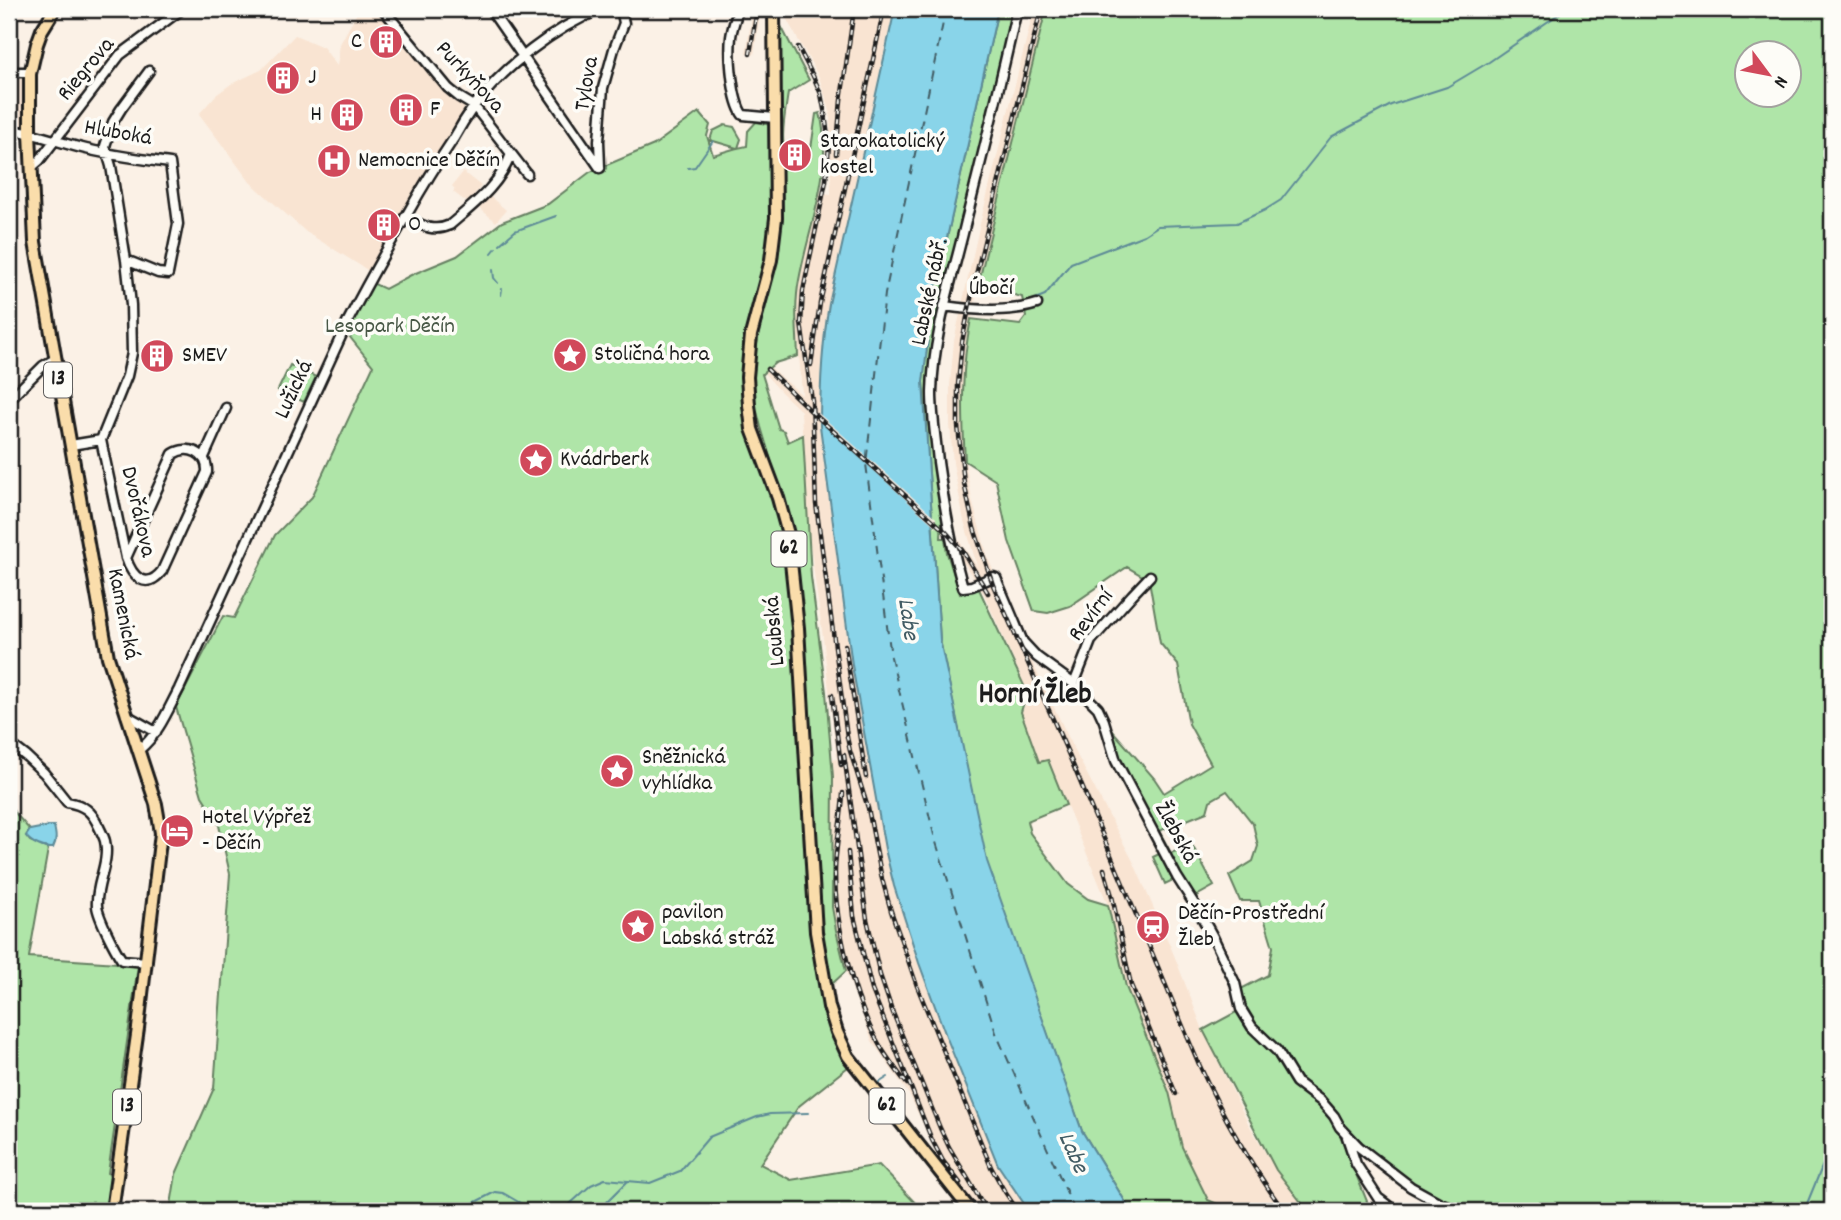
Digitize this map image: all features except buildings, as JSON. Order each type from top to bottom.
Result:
[{"type":"main road","name":"Kamenická","points":[[55,9],[37,44],[30,72],[35,242],[108,657],[159,815],[161,833],[147,962],[112,1211]]},
{"type":"main road","name":"Loubská","points":[[774,9],[776,218],[774,239],[751,335],[747,377],[752,429],[778,498],[788,534],[798,628],[816,932],[825,989],[837,1032],[853,1064],[971,1211]]},
{"type":"street","name":"Riegrova","points":[[32,167],[120,55],[182,9]]},
{"type":"street","name":"Purkyňova","points":[[383,9],[448,88],[474,106],[527,174]]},
{"type":"street","points":[[490,9],[523,57]]},
{"type":"street","name":"Lužická","points":[[139,750],[156,732],[179,689],[352,313],[428,176],[474,106],[523,57],[575,20],[601,9]]},
{"type":"street","name":"Tylova","points":[[523,57],[600,168],[603,88],[624,23],[621,9]]},
{"type":"street","points":[[738,9],[731,37],[733,85],[740,112],[743,116],[775,118]]},
{"type":"street","name":"Labské nábř.","points":[[963,587],[954,556],[935,436],[932,393],[935,359],[944,306],[1017,9]]},
{"type":"street","points":[[106,154],[105,146],[113,122],[149,71]]},
{"type":"street","points":[[9,72],[30,72]]},
{"type":"street","name":"Hluboká","points":[[9,130],[55,139],[64,144],[106,154],[170,163],[177,224],[168,274],[158,273],[126,260]]},
{"type":"street","name":"Dvořákova","points":[[106,154],[126,260],[131,304],[132,354],[127,376],[101,440],[126,558],[129,568],[140,579],[150,580],[158,577],[162,571],[207,472],[208,465],[204,457]]},
{"type":"street","points":[[405,217],[434,229],[450,225],[498,181],[511,154]]},
{"type":"street","name":"Úbočí","points":[[944,306],[962,309],[1023,309],[1037,304]]},
{"type":"street","points":[[9,400],[43,366],[55,359]]},
{"type":"street","points":[[126,558],[173,454],[180,450],[191,450],[204,457],[226,408]]},
{"type":"street","name":"Dvořákova","points":[[71,445],[101,440]]},
{"type":"street","name":"Revírní","points":[[1074,684],[1091,642],[1150,576]]},
{"type":"street","name":"Žlebská","points":[[963,587],[996,578],[1023,642],[1037,657],[1074,684],[1098,708],[1116,761],[1177,877],[1213,937],[1235,983],[1241,1009],[1252,1027],[1277,1051],[1296,1082],[1321,1101],[1335,1116],[1346,1134],[1356,1164],[1378,1198],[1395,1211]]},
{"type":"street","points":[[126,715],[156,732]]},
{"type":"street","points":[[9,743],[44,773],[67,802],[80,804],[95,818],[105,841],[106,855],[97,903],[99,915],[122,960],[147,962]]},
{"type":"street","name":"Žlebská","points":[[1346,1134],[1411,1187],[1440,1203],[1462,1211]]},
{"type":"shaded area","name":"Nemocnice Děčín","points":[[359,9],[378,9],[449,95],[465,108],[369,271],[306,232],[250,182],[199,114],[216,95],[231,84],[261,70],[295,35],[323,47],[337,66],[340,44]]},
{"type":"shaded area","points":[[753,9],[761,9],[754,55],[746,53]]},
{"type":"shaded area","points":[[781,9],[895,9],[829,304],[819,407],[820,426],[885,849],[894,886],[946,1036],[998,1165],[1029,1211],[978,1211],[941,1163],[910,1096],[872,1041],[846,971],[836,930],[832,907],[832,760],[837,759],[807,522],[801,411],[763,372],[770,367],[802,395],[796,310],[798,282],[819,192],[831,194],[830,111],[819,77]]},
{"type":"shaded area","points":[[1034,9],[1046,9],[966,343],[963,425],[965,461],[972,500],[988,558],[1033,664],[1134,863],[1203,1030],[1248,1123],[1276,1170],[1307,1211],[1228,1211],[1208,1200],[1182,1147],[1169,1092],[1126,987],[1108,905],[1048,760],[1039,762],[1021,712],[1030,697],[984,594],[955,550],[952,531],[977,566],[964,521],[953,463],[950,385],[954,341],[979,228]]},
{"type":"shaded area","points":[[9,78],[23,79],[23,128],[9,127]]},
{"type":"shaded area","points":[[463,172],[481,186],[468,203],[453,192],[455,189],[452,186]]},
{"type":"shaded area","points":[[487,194],[506,210],[496,222],[477,206]]},
{"type":"green space","points":[[998,9],[1014,9],[958,244],[938,309],[930,390],[942,518],[941,538],[945,538],[960,594],[979,589],[1027,692],[1021,712],[1039,762],[1048,760],[1066,805],[1027,821],[1030,833],[1068,884],[1088,899],[1108,905],[1126,987],[1169,1092],[1182,1147],[1208,1200],[1228,1211],[1131,1211],[1082,1131],[986,861],[940,640],[923,382],[932,305]]},
{"type":"green space","points":[[1046,9],[1832,9],[1832,1211],[1598,1211],[1581,1208],[1555,1211],[1462,1211],[1413,1186],[1347,1129],[1340,1135],[1371,1211],[1308,1211],[1276,1170],[1203,1030],[1242,1009],[1239,990],[1268,975],[1273,947],[1259,901],[1240,901],[1229,876],[1253,861],[1258,846],[1253,824],[1227,791],[1210,801],[1207,812],[1159,831],[1171,853],[1192,845],[1214,886],[1191,899],[1177,878],[1165,884],[1153,857],[1163,852],[1132,794],[1104,721],[1164,793],[1211,764],[1189,724],[1178,665],[1160,643],[1149,580],[1127,567],[1070,606],[1048,613],[1034,611],[1009,541],[996,481],[965,461],[963,390],[971,319],[1020,325],[1026,317],[1022,297],[978,285]]},
{"type":"green space","points":[[781,26],[809,80],[788,93],[783,128],[786,156],[791,162],[802,164],[811,149],[816,114],[820,113],[824,134],[822,176],[797,289],[798,356],[775,363],[762,374],[779,429],[784,431],[788,442],[803,435],[811,577],[826,692],[833,777],[832,907],[846,971],[831,985],[819,929],[790,524],[755,404],[752,370],[775,264],[781,222]]},
{"type":"green space","name":"Lesopark Děčín","points":[[699,112],[710,125],[707,136],[713,155],[737,148],[710,140],[713,131],[725,125],[734,127],[741,139],[738,148],[747,146],[748,131],[756,122],[771,125],[772,208],[742,372],[747,430],[774,499],[785,537],[827,1019],[848,1067],[799,1106],[760,1164],[791,1180],[879,1165],[923,1211],[170,1211],[176,1174],[214,1088],[230,874],[218,821],[202,796],[176,707],[223,616],[234,618],[275,535],[312,497],[373,366],[345,331],[370,282],[385,289],[457,256],[502,222],[548,204],[590,172],[654,145]]},
{"type":"green space","points":[[290,365],[316,377],[304,402],[278,390]]},
{"type":"green space","points":[[9,806],[30,830],[26,836],[30,841],[48,849],[29,957],[138,966],[108,1173],[111,1178],[106,1211],[9,1211]]},
{"type":"water","name":"Labe","points":[[895,9],[998,9],[932,305],[923,382],[940,640],[987,861],[1082,1131],[1131,1211],[1029,1211],[998,1165],[946,1036],[919,963],[885,849],[852,665],[820,411],[823,350],[829,304]]},
{"type":"water","points":[[54,826],[55,832],[53,848],[38,845],[26,836],[30,830]]},
{"type":"pier","points":[[816,411],[936,518],[937,528],[817,419]]},
{"type":"waterway","points":[[1025,303],[1045,295],[1071,263],[1144,235],[1158,226],[1237,223],[1265,210],[1281,200],[1331,137],[1391,105],[1447,87],[1489,62],[1566,9]]},
{"type":"waterway","points":[[688,168],[695,167],[713,141]]},
{"type":"waterway","points":[[500,244],[515,231],[556,216]]},
{"type":"waterway","points":[[492,253],[496,248]]},
{"type":"waterway","points":[[493,270],[498,283]]},
{"type":"waterway","points":[[501,295],[502,289]]},
{"type":"waterway","points":[[931,302],[943,304]]},
{"type":"waterway","points":[[990,306],[1002,306]]},
{"type":"waterway","points":[[877,1084],[888,1077]]},
{"type":"waterway","points":[[558,1211],[591,1185],[605,1179],[650,1183],[680,1171],[709,1137],[757,1117],[808,1113]]},
{"type":"waterway","points":[[1804,1211],[1824,1162]]},
{"type":"waterway","points":[[607,1202],[628,1181]]},
{"type":"waterway","points":[[458,1211],[495,1192],[503,1193],[534,1211]]},
{"type":"ferry route","points":[[946,9],[885,294],[866,464],[891,657],[935,839],[996,1033],[1075,1211]]},
{"type":"railway","points":[[750,54],[757,9]]},
{"type":"railway","points":[[836,154],[854,9]]},
{"type":"railway","points":[[811,365],[820,303],[884,9]]},
{"type":"railway","points":[[1041,9],[962,342],[958,426],[964,483],[974,528],[993,585],[1068,753],[1198,1062],[1237,1139],[1284,1211]]},
{"type":"railway","points":[[798,47],[821,94],[829,145],[826,181],[803,291],[801,323],[812,401],[816,504],[847,737],[868,808],[882,879],[917,986],[991,1167],[1018,1211]]},
{"type":"railway","points":[[767,369],[946,532],[962,550],[988,593]]},
{"type":"railway","points":[[845,645],[866,777]]},
{"type":"railway","points":[[832,695],[841,765]]},
{"type":"railway","points":[[844,755],[867,919],[880,975],[940,1128],[987,1211]]},
{"type":"railway","points":[[843,793],[835,873],[838,915],[847,961],[870,1026],[885,1054],[907,1084]]},
{"type":"railway","points":[[848,852],[854,916],[872,990],[932,1140],[943,1161],[960,1183]]},
{"type":"railway","points":[[1104,869],[1131,985],[1176,1094]]},
{"type":"place","name":"C","points":[[386,42]]},
{"type":"place","name":"J","points":[[283,78]]},
{"type":"place","name":"F","points":[[406,110]]},
{"type":"place","name":"H","points":[[347,115]]},
{"type":"place","name":"Starokatolický kostel","points":[[795,155]]},
{"type":"place","name":"Nemocnice Děčín","points":[[334,161]]},
{"type":"place","name":"O","points":[[384,225]]},
{"type":"place","name":"Stoličná hora","points":[[570,355]]},
{"type":"place","name":"SMEV","points":[[157,356]]},
{"type":"place","name":"Kvádrberk","points":[[536,460]]},
{"type":"place","name":"Sněžnická vyhlídka","points":[[617,771]]},
{"type":"place","name":"Hotel Výpřež - Děčín","points":[[177,831]]},
{"type":"place","name":"pavilon Labská stráž","points":[[638,926]]},
{"type":"place","name":"Děčín-Prostřední Žleb","points":[[1153,927]]},
{"type":"district","name":"Horní Žleb","points":[[1035,696]]}]
